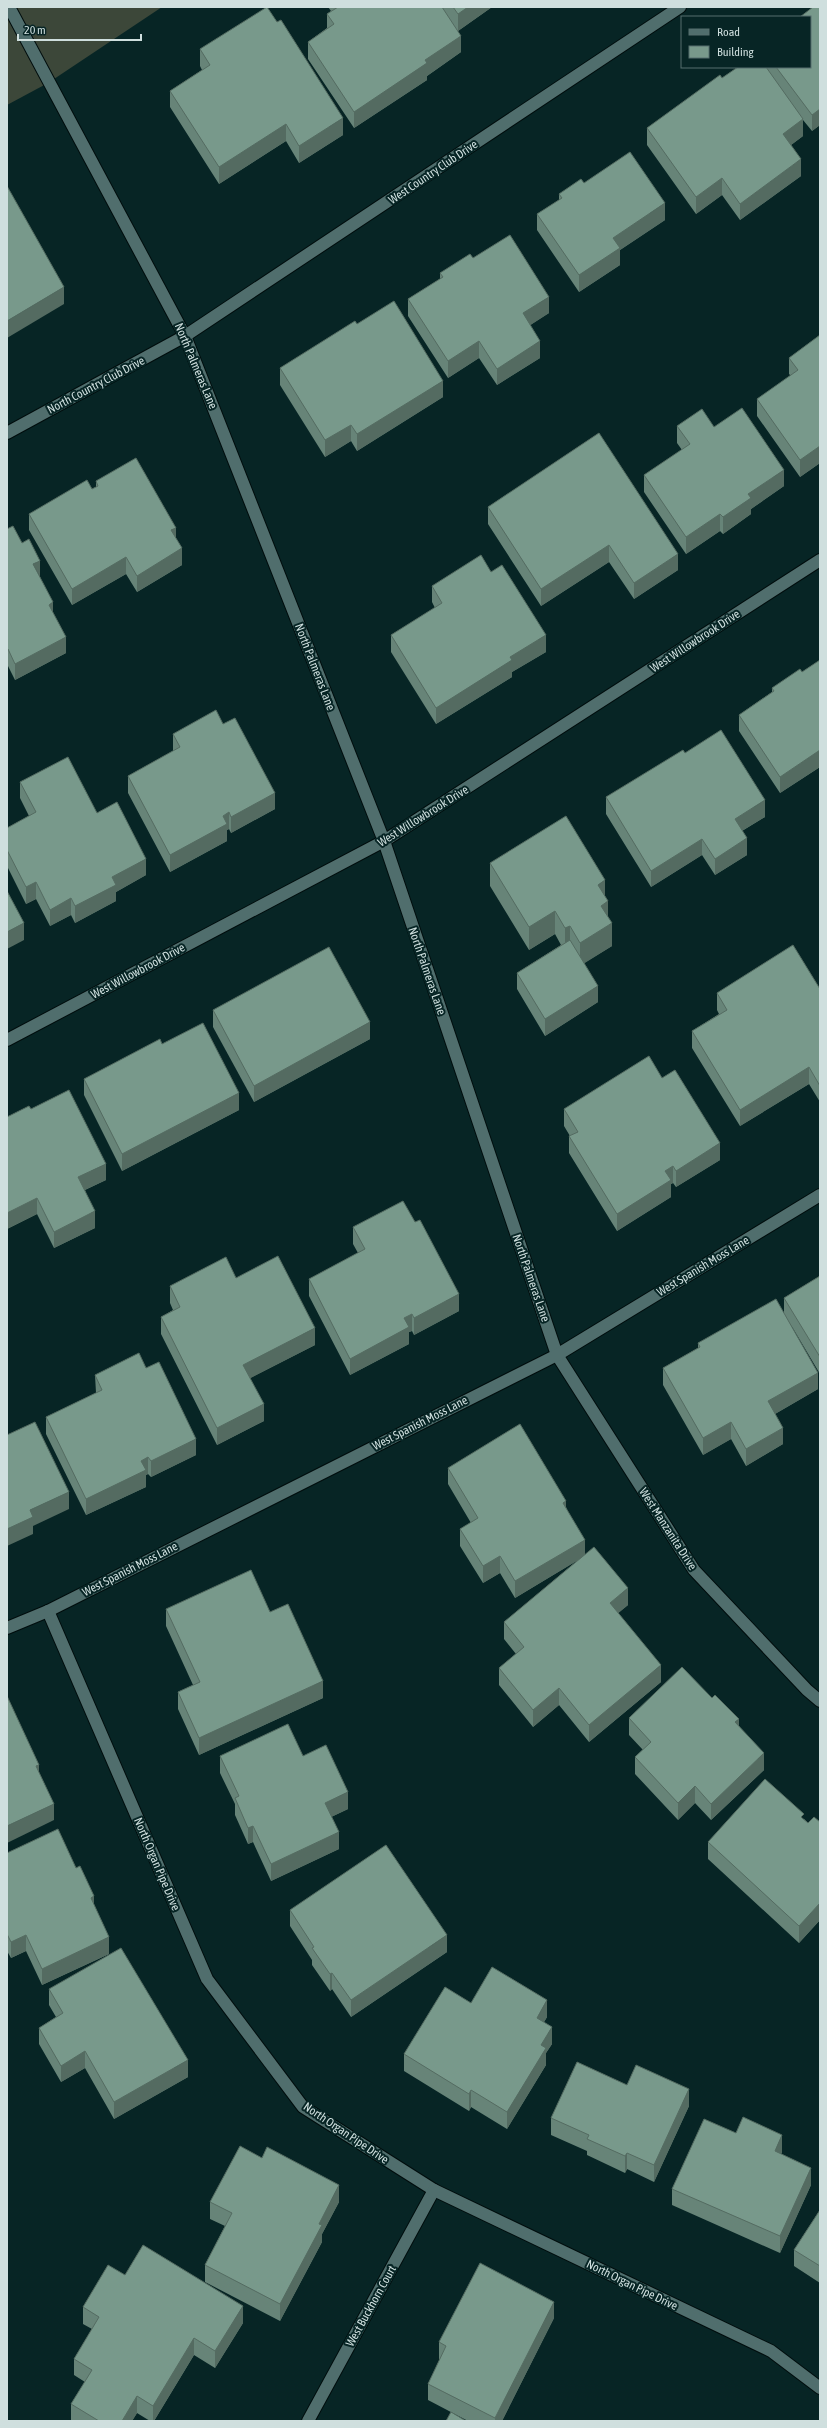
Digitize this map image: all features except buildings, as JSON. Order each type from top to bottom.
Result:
[{"type":"street","name":"North Palmeras Lane","points":[[9,7],[185,336],[384,842],[557,1354]]},
{"type":"street","name":"West Country Club Drive","points":[[185,336],[680,7]]},
{"type":"street","name":"North Country Club Drive","points":[[7,433],[185,336]]},
{"type":"street","name":"West Willowbrook Drive","points":[[7,1040],[384,842],[820,560]]},
{"type":"street","name":"West Spanish Moss Lane","points":[[7,1628],[48,1611],[557,1354],[820,1195]]},
{"type":"street","name":"West Manzanita Drive","points":[[557,1354],[694,1570],[807,1690],[820,1701]]},
{"type":"street","name":"North Organ Pipe Drive","points":[[48,1611],[207,1979],[303,2106],[434,2190],[771,2351],[820,2388]]},
{"type":"street","name":"West Buckhorn Court","points":[[308,2421],[434,2190]]},
{"type":"green space","points":[[7,7],[162,7],[48,83],[7,105]]}]
